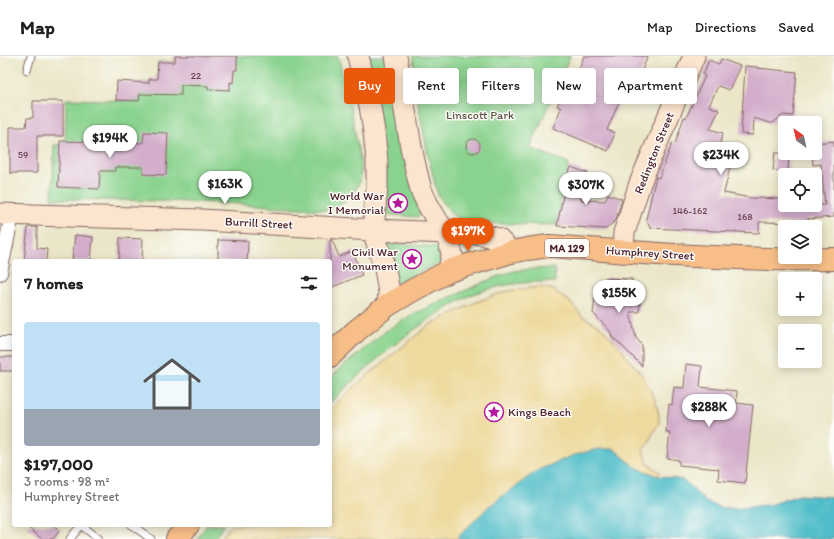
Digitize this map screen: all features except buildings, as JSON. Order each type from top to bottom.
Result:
[{"type":"main road","name":"Humphrey Street","points":[[332,354],[356,331],[388,305],[415,288],[449,271],[511,252],[549,246],[681,256],[834,259]]},
{"type":"main road","points":[[177,539],[186,527]]},
{"type":"street","points":[[358,56],[370,106],[374,132],[377,161],[374,230],[385,269],[389,292],[388,305]]},
{"type":"street","points":[[396,56],[411,147],[421,190],[438,222],[448,233],[452,255],[449,271]]},
{"type":"street","name":"Redington Street","points":[[623,252],[624,233],[640,183],[690,57]]},
{"type":"street","points":[[0,273],[6,215]]},
{"type":"street","name":"Burrill Street","points":[[6,215],[195,220],[374,230],[477,233],[498,239],[511,252]]},
{"type":"street","points":[[0,344],[12,344]]},
{"type":"lane","points":[[27,70],[31,56]]},
{"type":"lane","points":[[70,539],[79,527]]},
{"type":"lane","points":[[84,527],[99,539]]},
{"type":"lane","points":[[135,527],[151,539]]},
{"type":"green space","points":[[175,56],[338,56],[344,78],[344,104],[350,104],[360,162],[360,180],[355,191],[343,202],[327,210],[241,204],[52,199],[54,145],[65,145],[66,99],[139,101],[141,82],[149,83],[157,79],[158,62],[175,62]]},
{"type":"green space","points":[[363,56],[388,56],[390,68],[364,68]]},
{"type":"green space","name":"Linscott Park","points":[[413,56],[570,56],[565,68],[542,68],[542,104],[549,104],[530,148],[569,163],[556,225],[475,223],[457,218],[451,213],[438,195],[428,155],[418,104],[459,104],[459,68],[414,68]]},
{"type":"green space","points":[[395,91],[420,213],[418,217],[382,214],[369,104],[395,104]]},
{"type":"green space","points":[[387,243],[437,247],[444,253],[440,263],[395,283]]},
{"type":"green space","points":[[555,268],[555,282],[536,282],[500,286],[462,299],[413,330],[399,341],[332,401],[332,377],[387,330],[413,314],[493,278],[514,271]]},
{"type":"green space","points":[[206,527],[223,527],[214,539],[197,539]]},
{"type":"sand","name":"Kings Beach","points":[[539,287],[552,289],[570,302],[582,316],[601,327],[622,349],[626,356],[641,373],[655,399],[659,415],[659,423],[643,450],[648,464],[660,472],[658,476],[635,467],[614,449],[488,507],[456,539],[220,539],[229,527],[332,527],[332,407],[362,380],[429,325],[476,302],[514,290]]},
{"type":"water","points":[[598,449],[614,449],[635,467],[658,476],[682,480],[706,502],[719,507],[736,509],[772,504],[799,495],[834,497],[834,539],[456,539],[488,507],[538,470],[574,455]]},
{"type":"place","name":"World War I Memorial","points":[[398,203]]},
{"type":"place","name":"Civil War Monument","points":[[412,259]]},
{"type":"place","name":"Kings Beach","points":[[494,412]]}]
